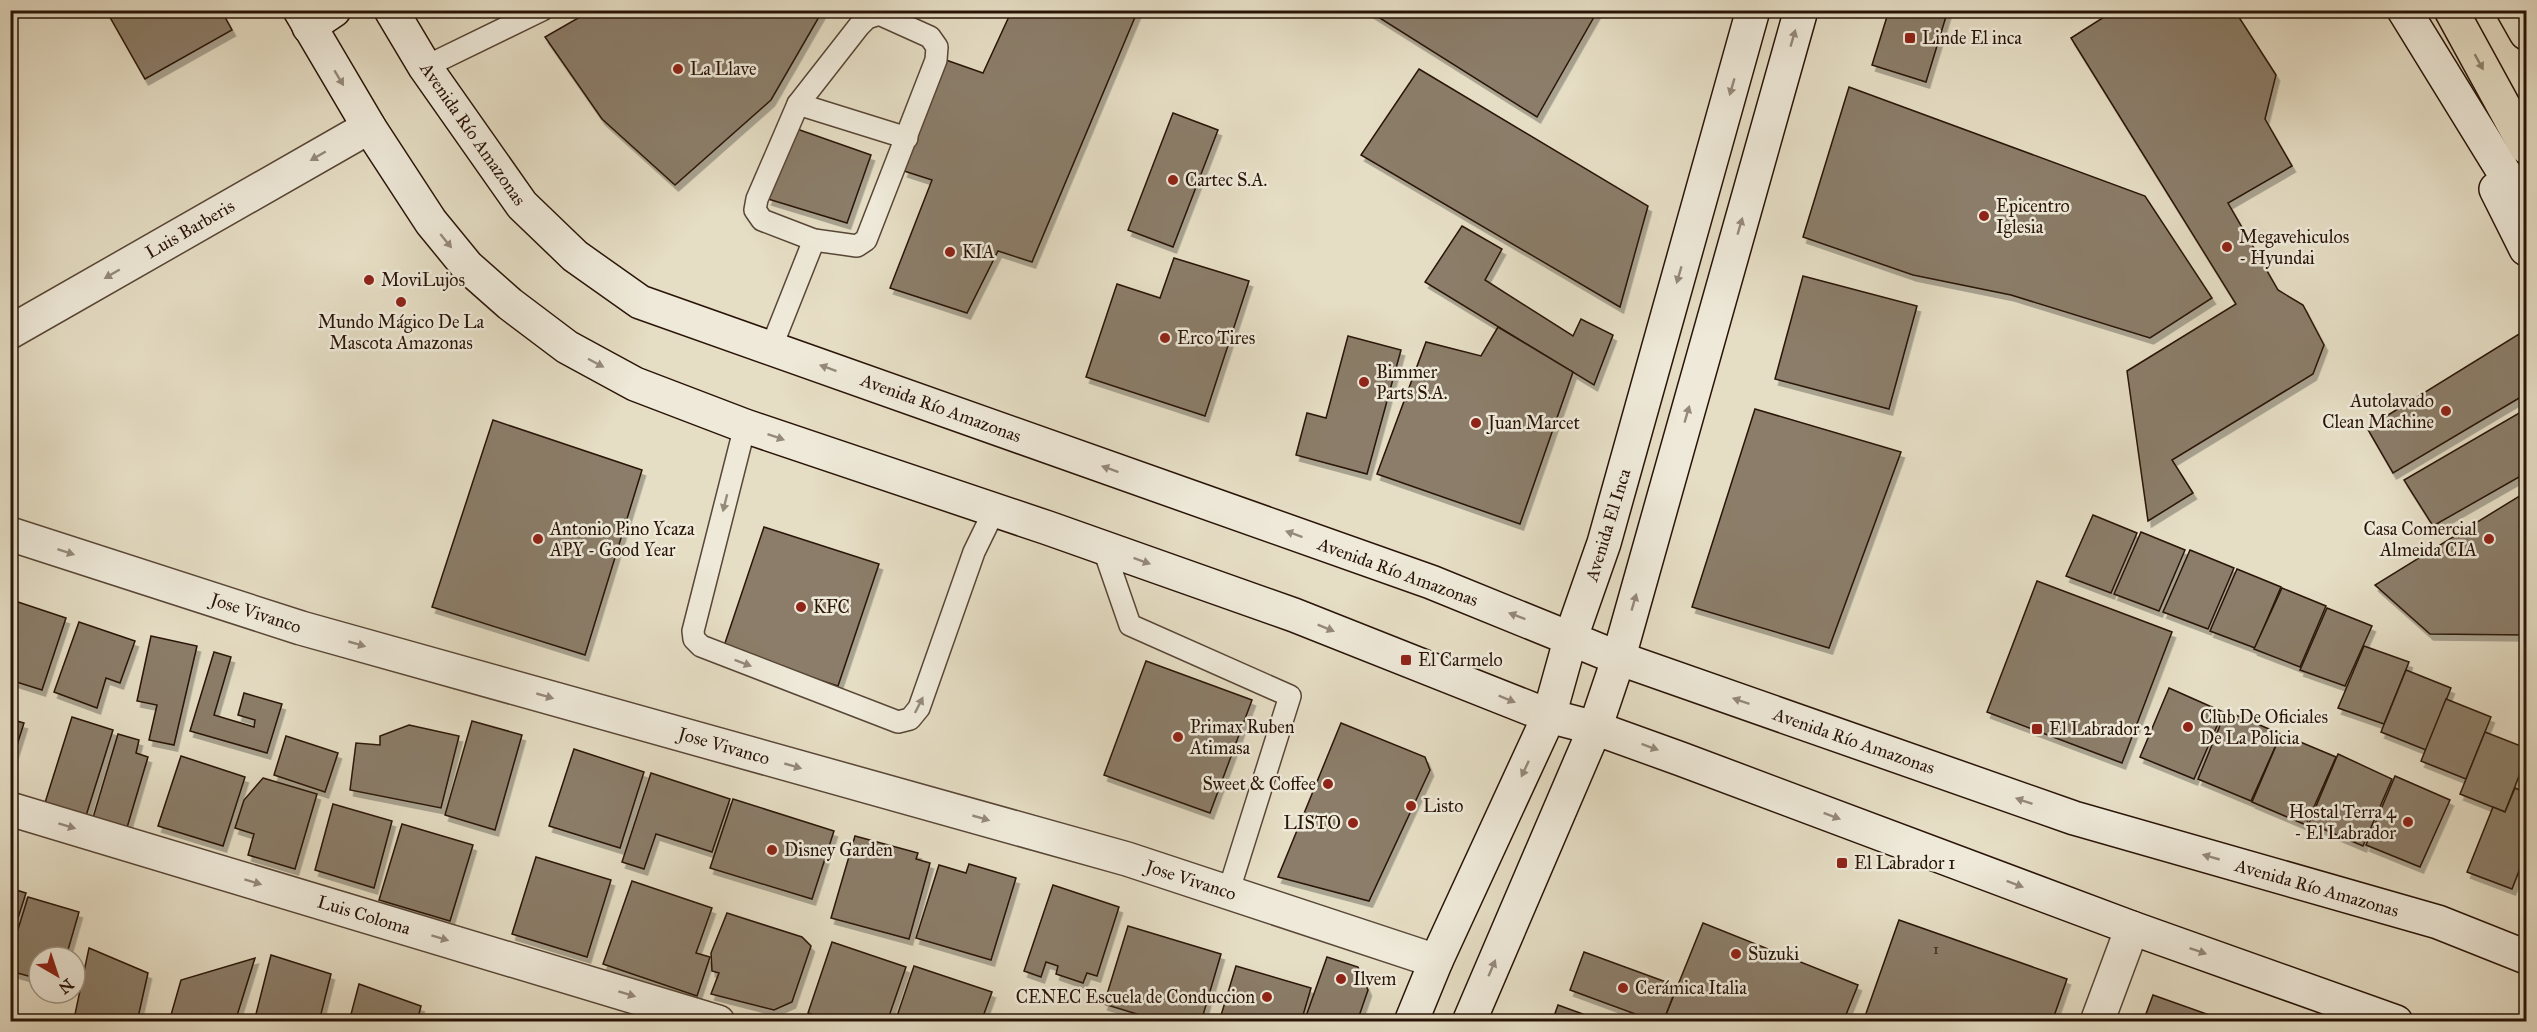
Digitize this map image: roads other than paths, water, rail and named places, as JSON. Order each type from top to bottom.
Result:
[{"type":"main road","name":"Avenida Río Amazonas","points":[[391,10],[424,67],[522,206],[575,256],[640,302],[1431,582],[1618,658],[2074,818],[2438,922],[2526,957]]},
{"type":"main road","name":"Avenida El Inca","points":[[1411,1022],[1436,962],[1549,716],[1571,637],[1604,543],[1753,10]]},
{"type":"main road","points":[[1469,1022],[1594,728],[1618,658],[1801,10]]},
{"type":"main road","points":[[2404,10],[2526,208]]},
{"type":"main road","points":[[2451,10],[2526,147]]},
{"type":"main road","points":[[2513,10],[2526,33]]},
{"type":"main road","points":[[315,16],[369,127],[431,222],[467,266],[510,304],[567,347],[635,384],[745,426],[1103,547],[1294,615],[1549,716],[1594,728],[2132,928],[2396,1022]]},
{"type":"main road","points":[[2446,78],[2481,159],[2526,249]]},
{"type":"main road","name":"Luis Barberis","points":[[10,332],[369,127]]},
{"type":"main road","name":"Jose Vivanco","points":[[10,534],[301,628],[1116,856],[1436,962]]},
{"type":"main road","name":"Luis Coloma","points":[[10,809],[718,1022]]},
{"type":"main road","points":[[2438,922],[2526,932]]},
{"type":"main road","points":[[2097,1022],[2132,928]]},
{"type":"lane","points":[[424,67],[542,10]]},
{"type":"lane","points":[[879,14],[930,37],[937,47],[936,60],[866,240],[857,246],[814,240],[762,220],[754,210],[798,104],[867,18],[879,14]]},
{"type":"lane","points":[[798,104],[907,138]]},
{"type":"lane","points":[[771,348],[814,240]]},
{"type":"lane","points":[[745,426],[693,631],[694,639],[701,646],[898,722],[910,719],[919,708],[974,552],[994,511]]},
{"type":"lane","points":[[1103,547],[1130,625],[1290,696],[1228,893]]},
{"type":"place","name":"Linde El inca","points":[[1910,38]]},
{"type":"place","name":"La Llave","points":[[678,69]]},
{"type":"place","name":"Cartec S.A.","points":[[1173,180]]},
{"type":"place","name":"Epicentro Iglesia","points":[[1984,216]]},
{"type":"place","name":"Megavehiculos - Hyundai","points":[[2227,247]]},
{"type":"place","name":"KIA","points":[[950,252]]},
{"type":"place","name":"MoviLujos","points":[[369,280]]},
{"type":"place","name":"Mundo Mágico De La Mascota Amazonas","points":[[401,302]]},
{"type":"place","name":"Erco Tires","points":[[1165,338]]},
{"type":"place","name":"Bimmer Parts S.A.","points":[[1364,382]]},
{"type":"place","name":"Autolavado Clean Machine","points":[[2446,411]]},
{"type":"place","name":"Juan Marcet","points":[[1476,423]]},
{"type":"place","name":"Antonio Pino Ycaza APY - Good Year","points":[[538,539]]},
{"type":"place","name":"Casa Comercial Almeida CIA","points":[[2489,539]]},
{"type":"place","name":"KFC","points":[[801,607]]},
{"type":"place","name":"El Carmelo","points":[[1406,660]]},
{"type":"place","name":"Club De Oficiales De La Policia","points":[[2188,727]]},
{"type":"place","name":"El Labrador 2","points":[[2037,729]]},
{"type":"place","name":"Primax Ruben Atimasa","points":[[1178,737]]},
{"type":"place","name":"Sweet & Coffee","points":[[1328,784]]},
{"type":"place","name":"Listo","points":[[1411,806]]},
{"type":"place","name":"Hostal Terra 4 - El Labrador","points":[[2408,822]]},
{"type":"place","name":"LISTO","points":[[1353,823]]},
{"type":"place","name":"Disney Garden","points":[[772,850]]},
{"type":"place","name":"El Labrador 1","points":[[1842,863]]},
{"type":"place","name":"Suzuki","points":[[1736,954]]},
{"type":"place","name":"Ilvem","points":[[1341,979]]},
{"type":"place","name":"Cerámica Italia","points":[[1623,988]]},
{"type":"place","name":"CENEC Escuela de Conduccion","points":[[1267,997]]}]
